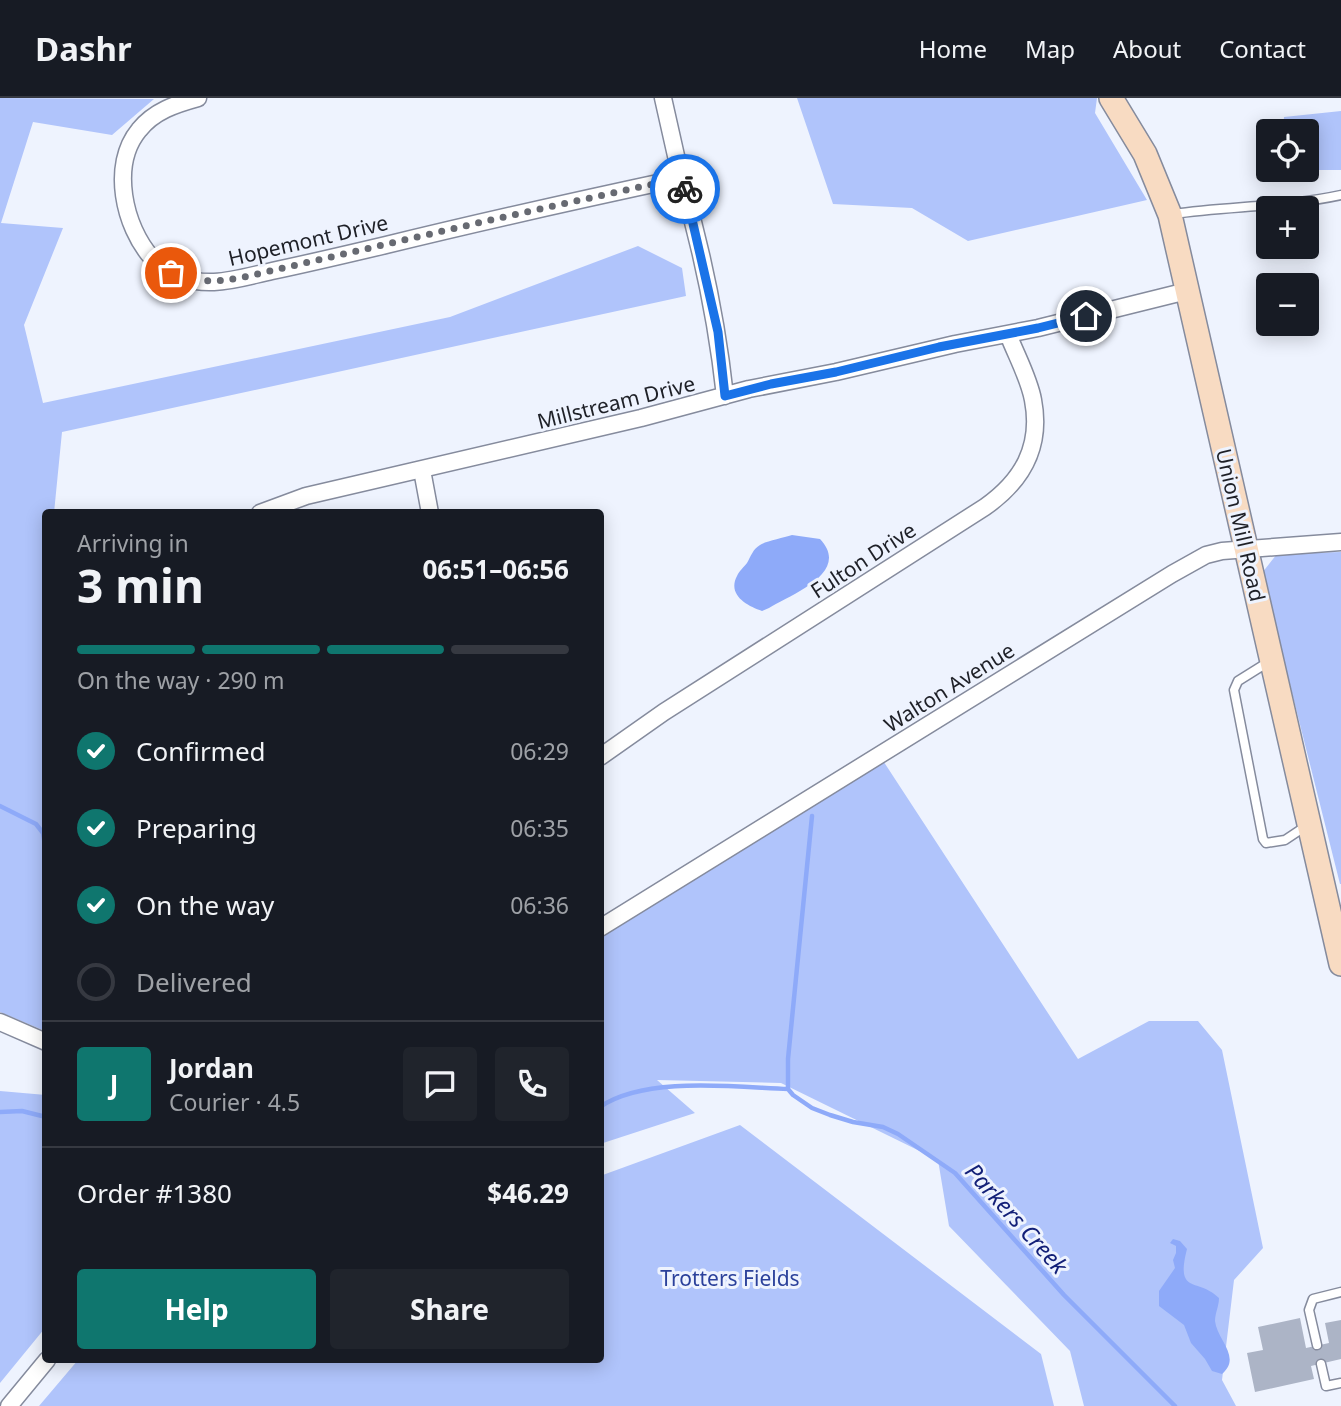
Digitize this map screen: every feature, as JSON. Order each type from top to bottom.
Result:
[{"type":"street","name":"Hopemont Drive","points":[[198,98],[173,105],[145,123],[137,131],[127,151],[123,173],[130,220],[140,241],[153,260],[162,267],[192,281],[215,282],[240,278],[681,178]]},
{"type":"street","points":[[663,98],[710,293],[718,332],[725,396]]},
{"type":"street","name":"Union Mill Road","points":[[1111,98],[1145,154],[1170,215],[1341,964]]},
{"type":"street","name":"Millstream Drive","points":[[271,509],[306,496],[422,471],[771,384],[1008,334],[1187,291]]},
{"type":"street","name":"Fulton Drive","points":[[604,754],[664,712],[985,507],[1012,486],[1022,473],[1028,458],[1034,413],[1033,399],[1008,334]]},
{"type":"street","points":[[422,471],[429,509]]},
{"type":"street","name":"Walton Avenue","points":[[604,919],[1206,555],[1222,551],[1341,541]]},
{"type":"street","points":[[0,1022],[42,1040]]},
{"type":"street","points":[[9,1406],[45,1363]]},
{"type":"lane","points":[[1170,215],[1215,208],[1310,202],[1341,195]]},
{"type":"lane","points":[[1271,660],[1238,681],[1234,690],[1263,839],[1266,843],[1285,840],[1309,825]]},
{"type":"lane","points":[[1317,1345],[1309,1310],[1313,1299],[1341,1293]]},
{"type":"lane","points":[[1321,1364],[1326,1387],[1341,1383]]},
{"type":"green space","points":[[0,98],[154,99],[112,135],[33,122],[1,223],[63,228],[24,325],[43,403],[450,317],[638,246],[682,268],[686,296],[62,432],[54,509],[42,509],[42,1030],[0,1012]]},
{"type":"green space","points":[[797,98],[1097,98],[1095,113],[1147,200],[968,241],[912,208],[833,204]]},
{"type":"green space","points":[[1341,111],[1341,170],[1319,170],[1319,119],[1284,117]]},
{"type":"green space","points":[[1341,552],[1340,884],[1262,573],[1277,554]]},
{"type":"green space","points":[[878,753],[1078,1059],[1149,1021],[1198,1021],[1222,1050],[1263,1248],[1234,1280],[1222,1380],[1236,1406],[1084,1406],[1070,1351],[949,1226],[938,1160],[781,1083],[657,1080],[695,1113],[604,1143],[604,925]]},
{"type":"green space","points":[[0,1091],[42,1095],[42,1332],[0,1383]]},
{"type":"green space","name":"Trotters Fields","points":[[740,1125],[1041,1354],[1054,1406],[39,1406],[75,1363],[604,1363],[604,1175]]},
{"type":"shaded area","points":[[792,535],[820,539],[828,551],[828,562],[823,572],[803,589],[762,611],[745,603],[735,589],[738,574],[758,547]]},
{"type":"shaded area","points":[[1173,1239],[1180,1241],[1187,1249],[1184,1264],[1186,1280],[1219,1298],[1215,1321],[1230,1361],[1222,1374],[1212,1371],[1191,1343],[1184,1325],[1159,1306],[1159,1291],[1175,1268],[1173,1260],[1176,1246],[1170,1243]]},
{"type":"building","points":[[1300,1318],[1306,1348],[1329,1343],[1325,1323],[1341,1320],[1341,1359],[1311,1366],[1314,1379],[1255,1392],[1247,1353],[1263,1350],[1258,1327]]},
{"type":"waterway","points":[[0,806],[36,824],[42,832]]},
{"type":"waterway","points":[[788,1089],[788,1059],[812,816]]},
{"type":"waterway","name":"Parkers Creek","points":[[604,1105],[619,1097],[665,1087],[788,1089],[812,1108],[853,1122],[883,1127],[898,1134],[955,1173],[1064,1295],[1175,1406]]},
{"type":"waterway","name":"Parkers Creek","points":[[0,1112],[22,1111],[42,1116]]},
{"type":"way so far","points":[[171,273],[192,281],[215,282],[240,278],[681,178],[685,189]]},
{"type":"route","points":[[685,189],[718,332],[725,396],[1086,316]]}]
